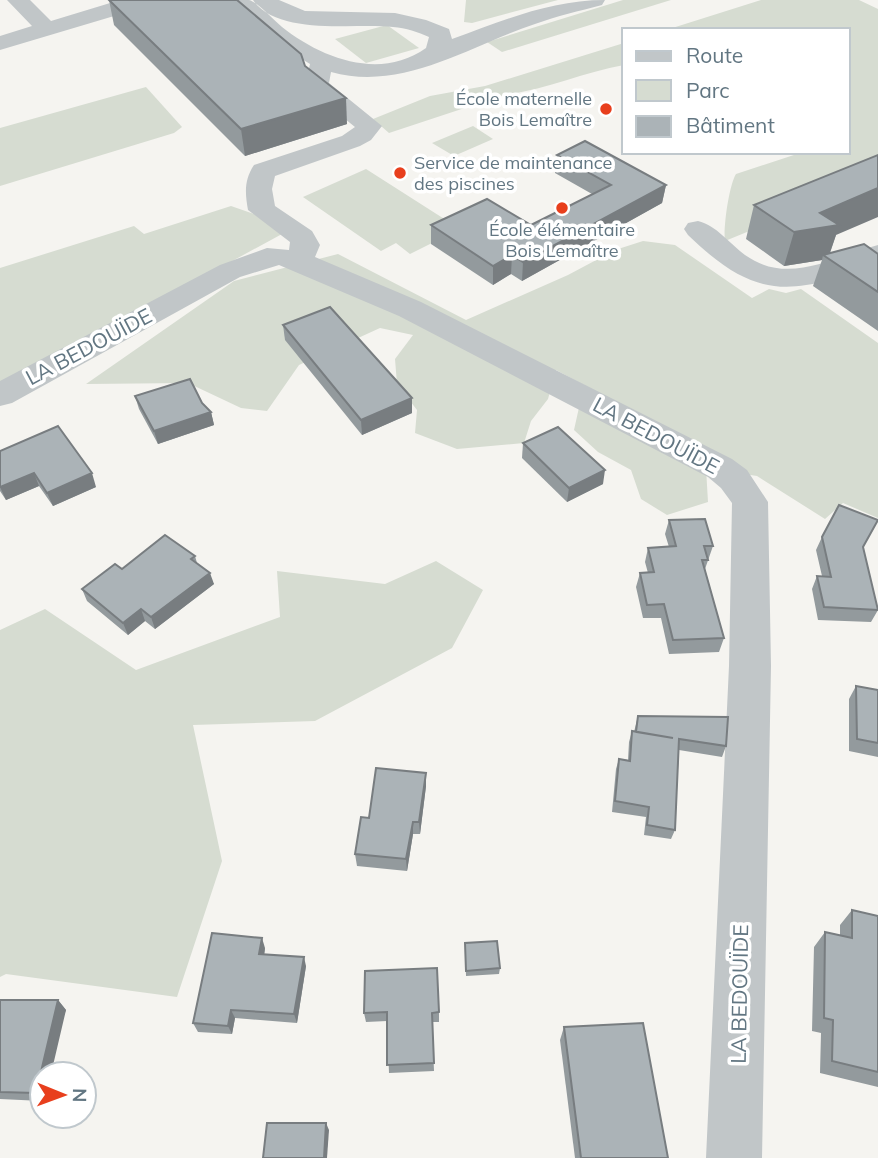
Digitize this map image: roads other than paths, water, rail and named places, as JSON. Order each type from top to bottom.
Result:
[{"type":"street","points":[[0,27],[93,0]]},
{"type":"street","points":[[0,43],[32,16],[143,0]]},
{"type":"street","points":[[238,0],[289,45],[321,61],[358,71],[387,71]]},
{"type":"street","points":[[264,0],[286,14],[302,16],[365,12],[410,17],[439,44]]},
{"type":"street","points":[[329,93],[387,71],[439,44],[474,40],[527,19],[594,0]]},
{"type":"street","points":[[299,261],[306,245],[302,237],[262,211],[258,179],[263,171],[351,141],[368,130],[369,126],[364,120],[317,85],[321,61],[317,50],[320,39],[341,22],[365,12]]},
{"type":"street","points":[[698,229],[758,277],[774,280],[806,278],[878,254]]},
{"type":"street","name":"LA BEDOUÏDE","points":[[0,395],[230,271],[267,257],[279,256],[299,261],[410,309],[720,468],[734,479],[750,502],[750,666],[734,1158]]},
{"type":"place","name":"École maternelle Bois Lemaître","points":[[606,109]]},
{"type":"place","name":"Service de maintenance des piscines","points":[[400,173]]},
{"type":"place","name":"École élémentaire Bois Lemaître","points":[[562,208]]}]
